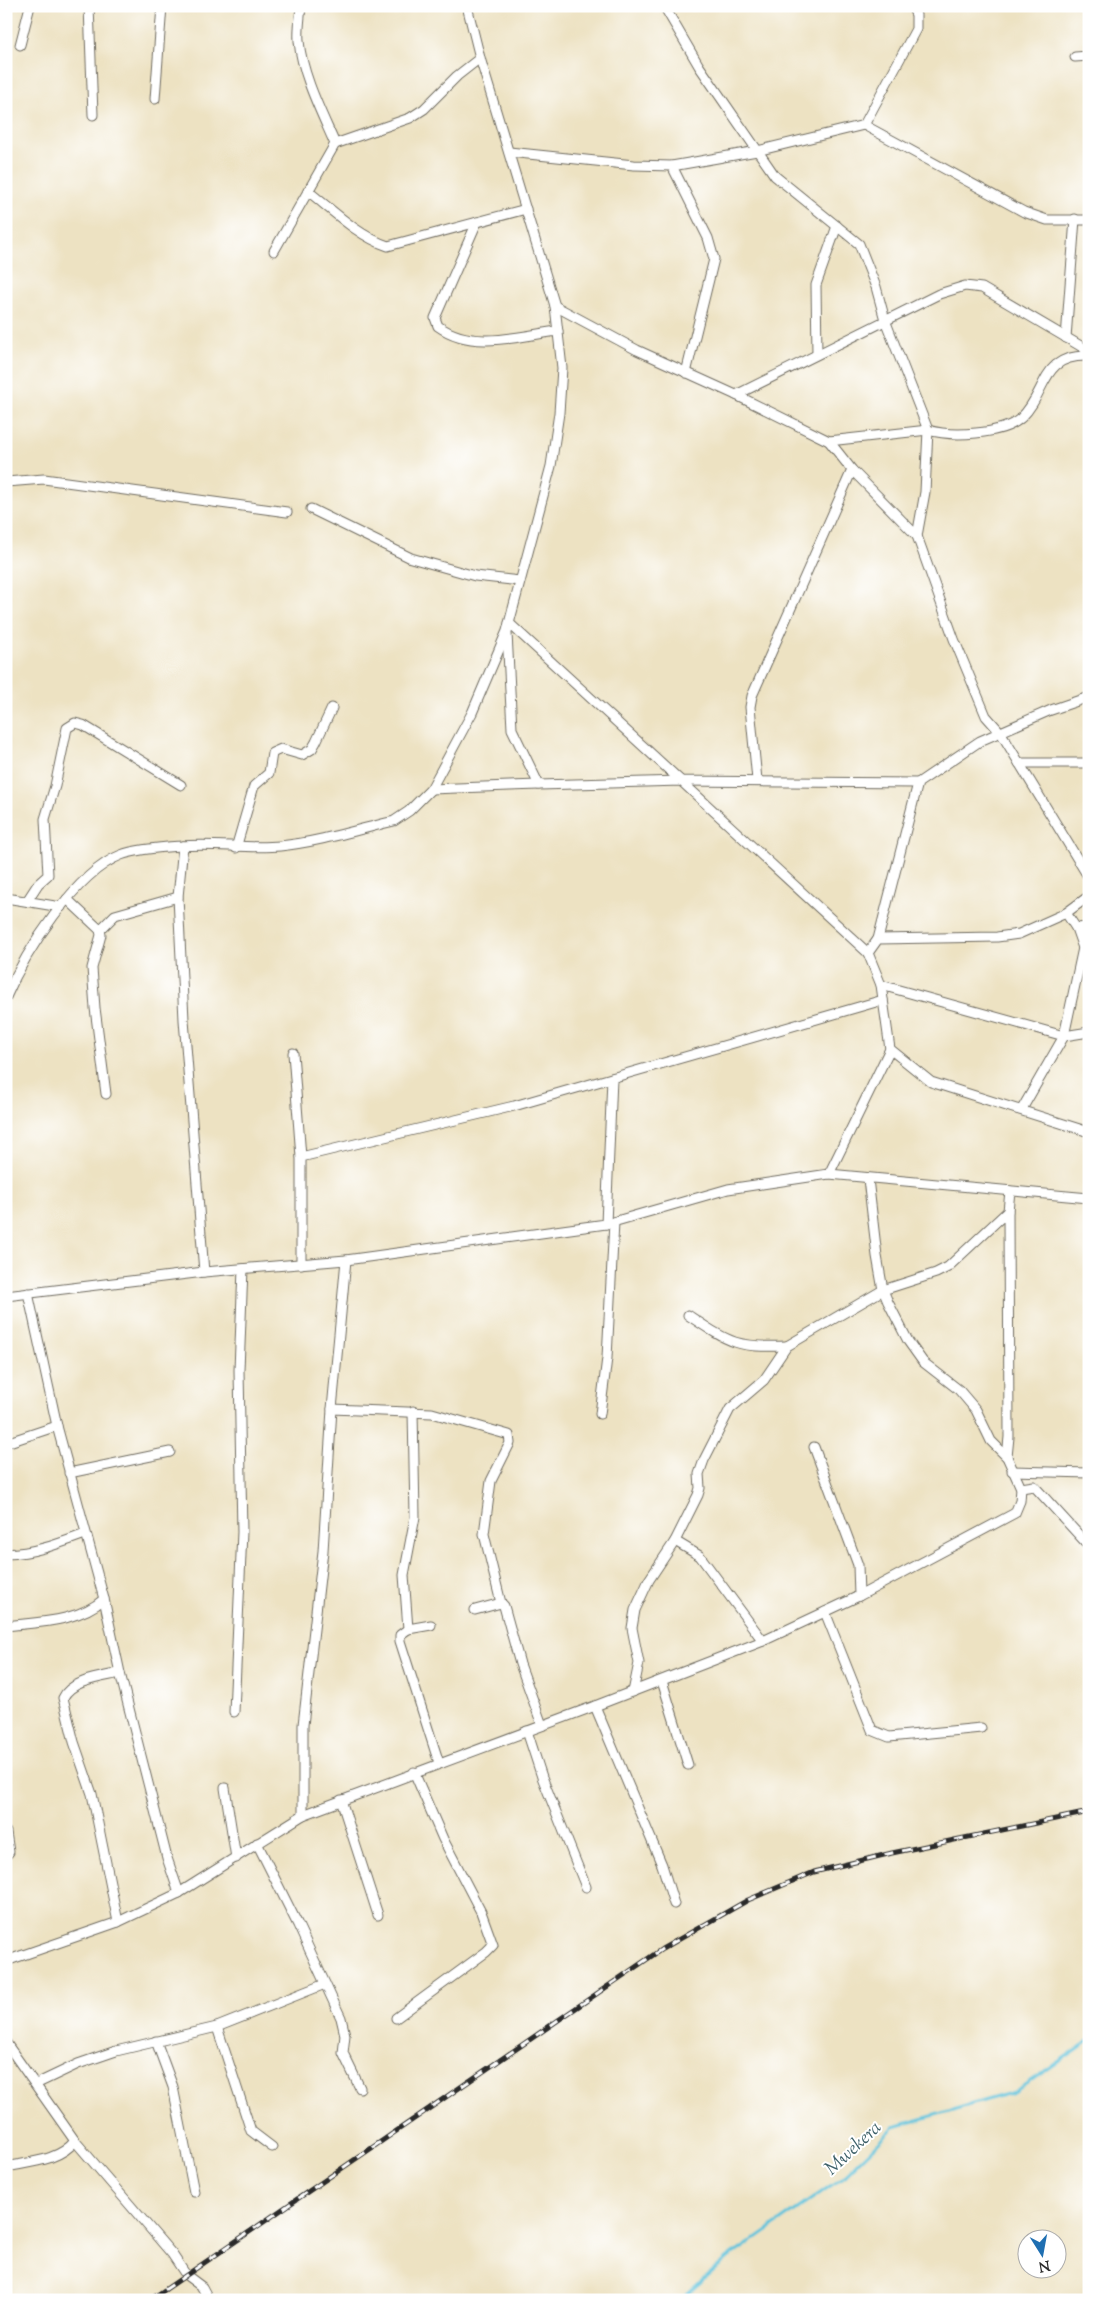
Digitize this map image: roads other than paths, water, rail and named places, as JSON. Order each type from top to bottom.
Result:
[{"type":"street","points":[[20,45],[30,6]]},
{"type":"street","points":[[89,6],[94,115]]},
{"type":"street","points":[[155,99],[162,6]]},
{"type":"street","points":[[301,6],[299,41],[302,58],[318,105],[335,144]]},
{"type":"street","points":[[6,997],[19,968],[64,903],[98,869],[122,854],[183,846],[236,848],[280,846],[394,821],[409,811],[431,789],[472,713],[508,627],[551,466],[560,413],[562,368],[555,306],[480,58],[467,6]]},
{"type":"street","points":[[664,6],[699,66],[774,176],[859,244],[876,286],[885,320],[928,430],[927,474],[917,536]]},
{"type":"street","points":[[864,125],[916,29],[917,22],[912,6]]},
{"type":"street","points":[[1075,57],[1089,56]]},
{"type":"street","points":[[274,251],[335,144],[410,118],[424,109],[457,76],[480,58]]},
{"type":"street","points":[[509,152],[634,165],[672,166],[757,151],[864,125],[1024,212],[1047,220],[1089,220]]},
{"type":"street","points":[[672,166],[708,238],[714,259],[686,373]]},
{"type":"street","points":[[308,191],[352,226],[378,243],[388,246],[526,210]]},
{"type":"street","points":[[1066,338],[1075,220]]},
{"type":"street","points":[[476,222],[435,318],[438,326],[461,338],[480,340],[558,331]]},
{"type":"street","points":[[817,354],[816,285],[837,226]]},
{"type":"street","points":[[736,395],[939,294],[965,286],[982,288],[1089,352]]},
{"type":"street","points":[[555,306],[637,350],[736,395],[829,441],[852,470],[917,536],[954,639],[986,716],[1000,733],[1089,878]]},
{"type":"street","points":[[829,441],[928,430],[943,434],[975,433],[1000,428],[1020,418],[1058,362],[1075,356],[1089,356]]},
{"type":"street","points":[[757,780],[750,707],[752,696],[852,470]]},
{"type":"street","points":[[6,482],[44,478],[287,512]]},
{"type":"street","points":[[311,509],[411,558],[475,576],[520,581]]},
{"type":"street","points":[[508,627],[681,781],[868,953],[881,985],[890,1049],[829,1174]]},
{"type":"street","points":[[508,627],[512,729],[538,784]]},
{"type":"street","points":[[431,789],[538,784],[757,780],[918,783],[966,749],[1051,710],[1089,697]]},
{"type":"street","points":[[236,848],[254,786],[269,773],[272,753],[281,748],[302,756],[312,749],[332,708]]},
{"type":"street","points":[[27,901],[38,884],[48,875],[45,819],[55,786],[67,728],[75,723],[83,725],[181,785]]},
{"type":"street","points":[[1019,763],[1089,763]]},
{"type":"street","points":[[868,953],[878,939],[918,783]]},
{"type":"street","points":[[183,846],[178,897],[184,1020],[204,1272]]},
{"type":"street","points":[[878,939],[996,937],[1019,934],[1066,913],[1089,896]]},
{"type":"street","points":[[100,930],[115,916],[152,903],[178,897]]},
{"type":"street","points":[[6,898],[64,903],[100,930],[101,935],[94,954],[92,968],[94,1008],[106,1094]]},
{"type":"street","points":[[1066,913],[1076,928],[1083,948]]},
{"type":"street","points":[[1076,928],[1089,927]]},
{"type":"street","points":[[1022,1109],[1064,1036],[1083,948],[1089,938]]},
{"type":"street","points":[[881,985],[1064,1036],[1089,1032]]},
{"type":"street","points":[[302,1157],[514,1106],[883,1000]]},
{"type":"street","points":[[890,1049],[931,1082],[1022,1109],[1089,1132]]},
{"type":"street","points":[[293,1052],[302,1157],[301,1264]]},
{"type":"street","points":[[600,1414],[607,1358],[612,1078]]},
{"type":"street","points":[[6,1296],[204,1272],[346,1260],[610,1223],[728,1189],[829,1174],[1089,1198]]},
{"type":"street","points":[[6,1961],[118,1922],[179,1893],[303,1815],[414,1772],[633,1692],[763,1641],[859,1596],[1014,1514],[1020,1501],[1021,1488],[1006,1457],[991,1441],[976,1410],[959,1390],[923,1362],[908,1341],[883,1290],[868,1179]]},
{"type":"street","points":[[1006,1457],[1010,1400],[1008,1211],[1010,1191]]},
{"type":"street","points":[[633,1692],[639,1663],[632,1628],[635,1610],[649,1580],[675,1541],[698,1495],[700,1488],[699,1474],[717,1432],[730,1409],[764,1380],[787,1346],[883,1290],[936,1274],[948,1267],[1008,1211]]},
{"type":"street","points":[[303,1815],[304,1725],[323,1551],[332,1409],[346,1260]]},
{"type":"street","points":[[234,1712],[242,1532],[239,1370],[243,1269]]},
{"type":"street","points":[[28,1293],[57,1426],[104,1599],[120,1673],[179,1893]]},
{"type":"street","points":[[688,1315],[736,1344],[749,1347],[787,1346]]},
{"type":"street","points":[[332,1409],[432,1413],[482,1426],[509,1435],[511,1438],[491,1481],[484,1534],[501,1603],[542,1725]]},
{"type":"street","points":[[408,1629],[404,1574],[415,1517],[413,1411]]},
{"type":"street","points":[[6,1443],[57,1426]]},
{"type":"street","points":[[814,1447],[858,1565],[859,1596]]},
{"type":"street","points":[[69,1473],[170,1452]]},
{"type":"street","points":[[1012,1471],[1089,1473]]},
{"type":"street","points":[[1021,1488],[1034,1486],[1089,1546]]},
{"type":"street","points":[[6,1554],[27,1553],[43,1549],[85,1534]]},
{"type":"street","points":[[675,1541],[700,1556],[763,1641]]},
{"type":"street","points":[[6,1626],[64,1618],[90,1609],[104,1599]]},
{"type":"street","points":[[475,1610],[501,1603]]},
{"type":"street","points":[[825,1612],[866,1720],[872,1730],[889,1736],[981,1728]]},
{"type":"street","points":[[431,1625],[408,1629],[400,1635],[400,1641],[440,1763]]},
{"type":"street","points":[[118,1922],[92,1794],[63,1698],[66,1692],[74,1686],[120,1673]]},
{"type":"street","points":[[662,1681],[688,1765]]},
{"type":"street","points":[[595,1706],[658,1856],[674,1904]]},
{"type":"street","points":[[527,1732],[542,1777],[586,1887]]},
{"type":"street","points":[[396,2018],[486,1952],[492,1945],[482,1912],[443,1839],[414,1772]]},
{"type":"street","points":[[225,1788],[236,1858]]},
{"type":"street","points":[[341,1800],[378,1915]]},
{"type":"street","points":[[6,1832],[8,1852],[6,1855]]},
{"type":"street","points":[[257,1843],[341,2018],[345,2035],[343,2053],[360,2088]]},
{"type":"street","points":[[36,2084],[88,2060],[217,2027],[325,1984]]},
{"type":"street","points":[[217,2027],[252,2131],[272,2147]]},
{"type":"street","points":[[156,2042],[173,2087],[194,2192]]},
{"type":"street","points":[[6,2043],[75,2141],[172,2254],[186,2275],[202,2287],[209,2300]]},
{"type":"street","points":[[6,2167],[56,2155],[65,2151],[75,2141]]},
{"type":"waterway","name":"Mwekera","points":[[680,2300],[728,2258],[843,2177],[894,2127],[1014,2092],[1089,2041]]},
{"type":"railway","points":[[150,2300],[662,1949],[748,1900],[814,1872],[892,1853],[1089,1812]]}]
